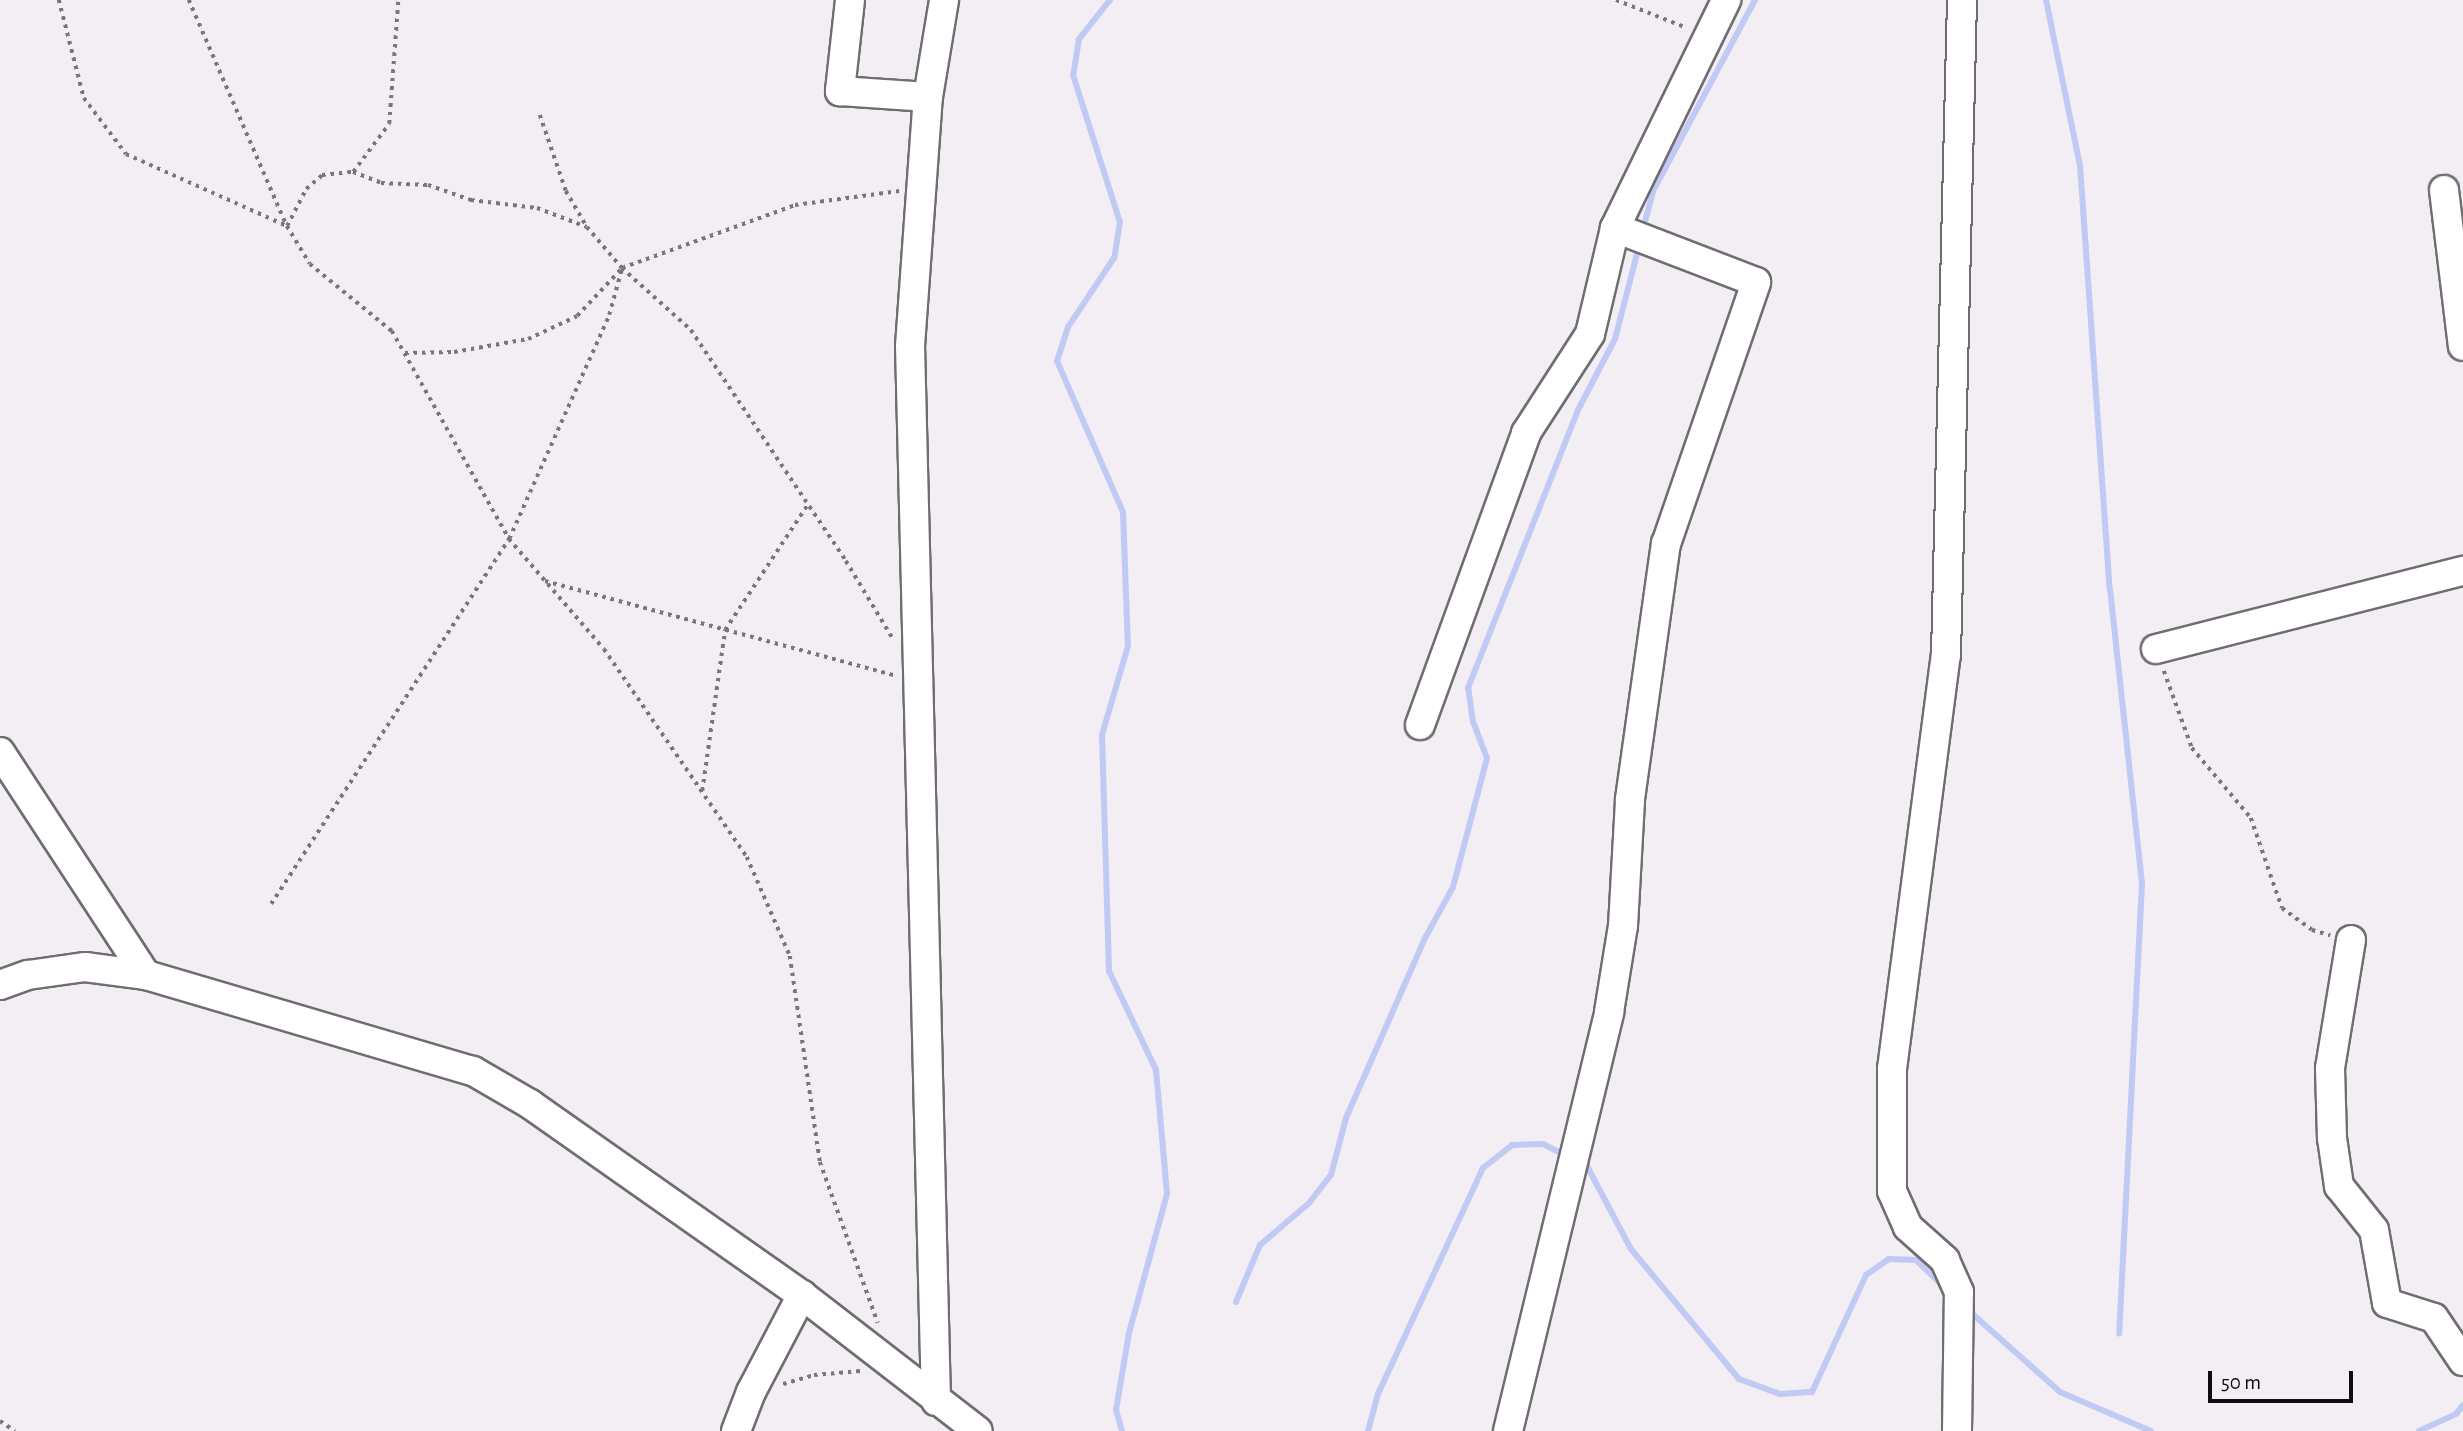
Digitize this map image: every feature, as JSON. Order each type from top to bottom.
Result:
[{"type":"street","points":[[850,0],[840,91],[928,97]]},
{"type":"street","points":[[936,1401],[910,346],[928,97],[944,0]]},
{"type":"street","points":[[1420,725],[1526,433],[1590,334],[1615,228],[1726,0]]},
{"type":"street","points":[[1957,1431],[1959,1292],[1945,1261],[1908,1227],[1892,1191],[1892,1069],[1946,655],[1962,0]]},
{"type":"street","points":[[2444,190],[2463,346]]},
{"type":"street","points":[[1508,1431],[1608,1012],[1623,926],[1630,799],[1666,544],[1756,282],[1615,228]]},
{"type":"street","points":[[2156,649],[2463,571]]},
{"type":"street","points":[[0,752],[146,975]]},
{"type":"street","points":[[2351,940],[2330,1068],[2332,1138],[2339,1186],[2374,1230],[2386,1303],[2434,1318],[2463,1361]]},
{"type":"street","points":[[0,985],[28,975],[85,967],[146,975],[473,1071],[530,1104],[802,1294],[936,1401],[978,1431]]},
{"type":"street","points":[[736,1431],[751,1392],[802,1294]]},
{"type":"path","points":[[59,0],[84,98],[126,154],[288,226]]},
{"type":"path","points":[[189,0],[288,226],[310,264],[392,331],[509,539],[604,649],[747,857],[790,956],[820,1162],[880,1329]]},
{"type":"path","points":[[353,172],[389,124],[398,0]]},
{"type":"path","points":[[1616,0],[1709,36]]},
{"type":"path","points":[[540,115],[566,191],[587,227],[622,268],[691,330],[808,504],[899,649]]},
{"type":"path","points":[[288,226],[306,189],[322,175],[353,172],[381,183],[428,185],[471,200],[537,208],[587,227]]},
{"type":"path","points":[[405,353],[454,352],[528,339],[577,316],[622,268],[795,205],[922,188]]},
{"type":"path","points":[[271,904],[509,539],[609,315],[622,268]]},
{"type":"path","points":[[702,791],[725,629],[808,504]]},
{"type":"path","points":[[545,581],[918,682]]},
{"type":"path","points":[[2156,649],[2192,748],[2252,818],[2283,908],[2312,930],[2351,940]]},
{"type":"path","points":[[780,1385],[814,1375],[894,1368]]},
{"type":"path","points":[[0,1421],[15,1431]]},
{"type":"waterway","points":[[1110,0],[1079,39],[1073,75],[1120,222],[1114,258],[1068,327],[1057,361],[1123,512],[1128,646],[1102,735],[1109,971],[1156,1070],[1167,1194],[1129,1333],[1116,1410],[1122,1431]]},
{"type":"waterway","points":[[1643,229],[1653,191],[1755,0]]},
{"type":"waterway","points":[[2046,0],[2080,165],[2110,589],[2142,883],[2119,1333]]},
{"type":"waterway","points":[[1236,1302],[1260,1245],[1309,1203],[1331,1175],[1346,1118],[1424,940],[1453,887],[1487,758],[1473,722],[1468,688],[1578,410],[1615,339],[1639,246]]},
{"type":"waterway","points":[[1368,1431],[1378,1394],[1483,1168],[1512,1145],[1543,1144],[1567,1156]]},
{"type":"waterway","points":[[1580,1163],[1587,1166],[1631,1249],[1739,1379],[1780,1394],[1812,1392],[1866,1275],[1889,1259],[1916,1260],[1945,1288]]},
{"type":"waterway","points":[[1968,1310],[2060,1392],[2151,1431]]},
{"type":"waterway","points":[[2419,1431],[2456,1414],[2463,1405]]}]
